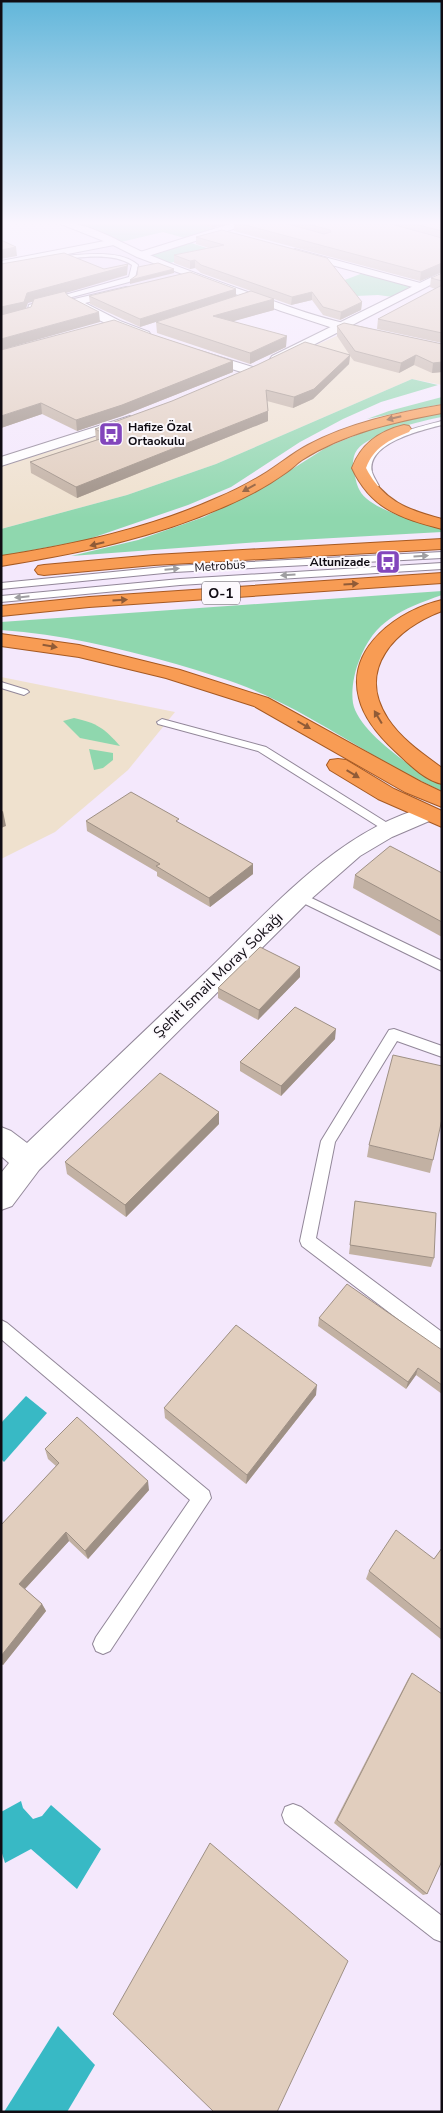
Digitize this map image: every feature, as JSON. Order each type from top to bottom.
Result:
[{"type":"highway","points":[[1,561],[90,546],[200,512],[232,497],[281,469],[296,456],[338,429],[368,415],[404,402]]},
{"type":"highway","points":[[296,456],[360,428],[402,416],[442,409]]},
{"type":"highway","points":[[442,422],[403,430],[385,436],[372,445],[364,454],[359,468],[365,483],[379,499],[396,510],[442,524]]},
{"type":"highway","points":[[1,574],[154,560],[442,544]]},
{"type":"highway","name":"O-1","points":[[1,611],[108,601],[442,578]]},
{"type":"highway","points":[[442,606],[402,623],[387,635],[375,650],[366,675],[370,702],[378,719],[429,770],[442,778]]},
{"type":"highway","points":[[1,640],[79,651],[173,674],[253,711],[386,794],[436,811]]},
{"type":"highway","points":[[411,752],[442,766]]},
{"type":"street","points":[[110,321],[140,333],[157,333]]},
{"type":"street","points":[[327,321],[442,349]]},
{"type":"street","points":[[234,378],[353,321]]},
{"type":"street","points":[[97,329],[116,324]]},
{"type":"street","points":[[185,350],[259,367]]},
{"type":"street","points":[[1,462],[85,436],[139,416]]},
{"type":"street","points":[[1,453],[43,442],[85,436]]},
{"type":"street","name":"Şehit İsmail Moray Sokağı","points":[[1,1197],[28,1161],[299,896],[352,851],[391,829],[436,811]]},
{"type":"street","points":[[1,1139],[28,1161]]},
{"type":"lane","points":[[442,422],[405,433],[383,444],[369,458],[367,469],[370,480],[380,492],[394,503],[442,520]]},
{"type":"lane","name":"Metrobüs","points":[[1,586],[174,569],[442,555]]},
{"type":"lane","name":"Metrobüs","points":[[1,599],[180,582],[442,566]]},
{"type":"lane","points":[[1,685],[24,692]]},
{"type":"lane","points":[[162,722],[262,749],[391,829]]},
{"type":"lane","points":[[299,896],[442,967]]},
{"type":"lane","points":[[442,1052],[394,1034],[328,1141],[308,1241],[442,1342]]},
{"type":"lane","points":[[1,1328],[202,1498],[103,1644]]},
{"type":"lane","points":[[293,1815],[442,1931]]},
{"type":"shaded area","points":[[348,331],[442,354],[442,385],[412,379],[216,464],[127,495],[1,529],[1,457],[78,440],[179,405]]},
{"type":"shaded area","points":[[1,677],[175,712],[128,770],[55,832],[1,859]]},
{"type":"green space","points":[[412,379],[438,385],[381,402],[343,419],[300,442],[231,487],[188,505],[86,540],[1,556],[1,529],[127,495],[216,464]]},
{"type":"green space","points":[[442,397],[442,404],[367,419],[389,411]]},
{"type":"green space","points":[[442,412],[442,417],[422,421],[373,438],[357,450],[353,459],[353,466],[358,487],[365,498],[397,515],[442,528],[442,532],[261,542],[71,556],[138,540],[204,517],[267,485],[327,447],[396,421]]},
{"type":"green space","points":[[442,591],[442,595],[414,605],[391,618],[373,635],[365,647],[357,666],[352,693],[357,714],[377,738],[404,761],[442,784],[442,791],[397,769],[288,706],[254,690],[210,674],[111,647],[67,638],[1,630],[1,622]]},
{"type":"green space","points":[[74,718],[100,727],[120,746],[80,738],[63,721]]},
{"type":"green space","points":[[89,749],[113,753],[113,760],[103,768],[94,770]]},
{"type":"water","points":[[26,1396],[47,1413],[4,1462],[1,1459],[1,1423]]},
{"type":"water","points":[[21,1801],[23,1808],[33,1819],[42,1816],[51,1805],[101,1849],[77,1889],[31,1849],[5,1863],[1,1850],[1,1812]]},
{"type":"water","points":[[58,2026],[95,2065],[67,2112],[4,2112]]},
{"type":"building","points":[[1,321],[68,321],[1,339]]},
{"type":"building","points":[[116,321],[233,361],[122,405],[76,420],[41,403],[1,416],[1,350]]},
{"type":"building","points":[[230,321],[287,336],[250,353],[156,322]]},
{"type":"building","points":[[385,321],[442,321],[442,333]]},
{"type":"building","points":[[344,323],[442,344],[442,362],[433,363],[416,355],[401,363],[355,351],[337,326]]},
{"type":"building","points":[[305,342],[350,355],[314,389],[294,397],[266,390],[268,411],[76,487],[30,462],[109,436],[95,429],[172,401],[257,365]]},
{"type":"building","points":[[131,792],[179,819],[176,821],[253,864],[209,898],[156,866],[160,864],[86,821]]},
{"type":"building","points":[[390,846],[442,873],[442,922],[355,875]]},
{"type":"building","points":[[260,947],[300,967],[259,1010],[218,988]]},
{"type":"building","points":[[295,1007],[336,1029],[281,1086],[240,1062]]},
{"type":"building","points":[[393,1055],[442,1066],[442,1119],[433,1160],[369,1145]]},
{"type":"building","points":[[160,1073],[219,1112],[125,1205],[65,1162]]},
{"type":"building","points":[[355,1201],[436,1213],[434,1258],[350,1245]]},
{"type":"building","points":[[347,1284],[442,1350],[442,1385],[418,1368],[408,1382],[319,1318]]},
{"type":"building","points":[[236,1325],[317,1385],[247,1475],[164,1408]]},
{"type":"building","points":[[77,1417],[148,1481],[85,1551],[66,1532],[19,1584],[42,1604],[1,1656],[1,1525],[59,1463],[45,1449]]},
{"type":"building","points":[[396,1530],[434,1559],[442,1548],[442,1630],[369,1571]]},
{"type":"building","points":[[412,1673],[442,1694],[442,1861],[427,1894],[337,1820]]},
{"type":"building","points":[[210,1843],[348,1961],[277,2112],[214,2112],[113,2014]]},
{"type":"place","name":"Hafize Özal Ortaokulu","points":[[111,434]]},
{"type":"place","name":"Altunizade","points":[[388,562]]}]
